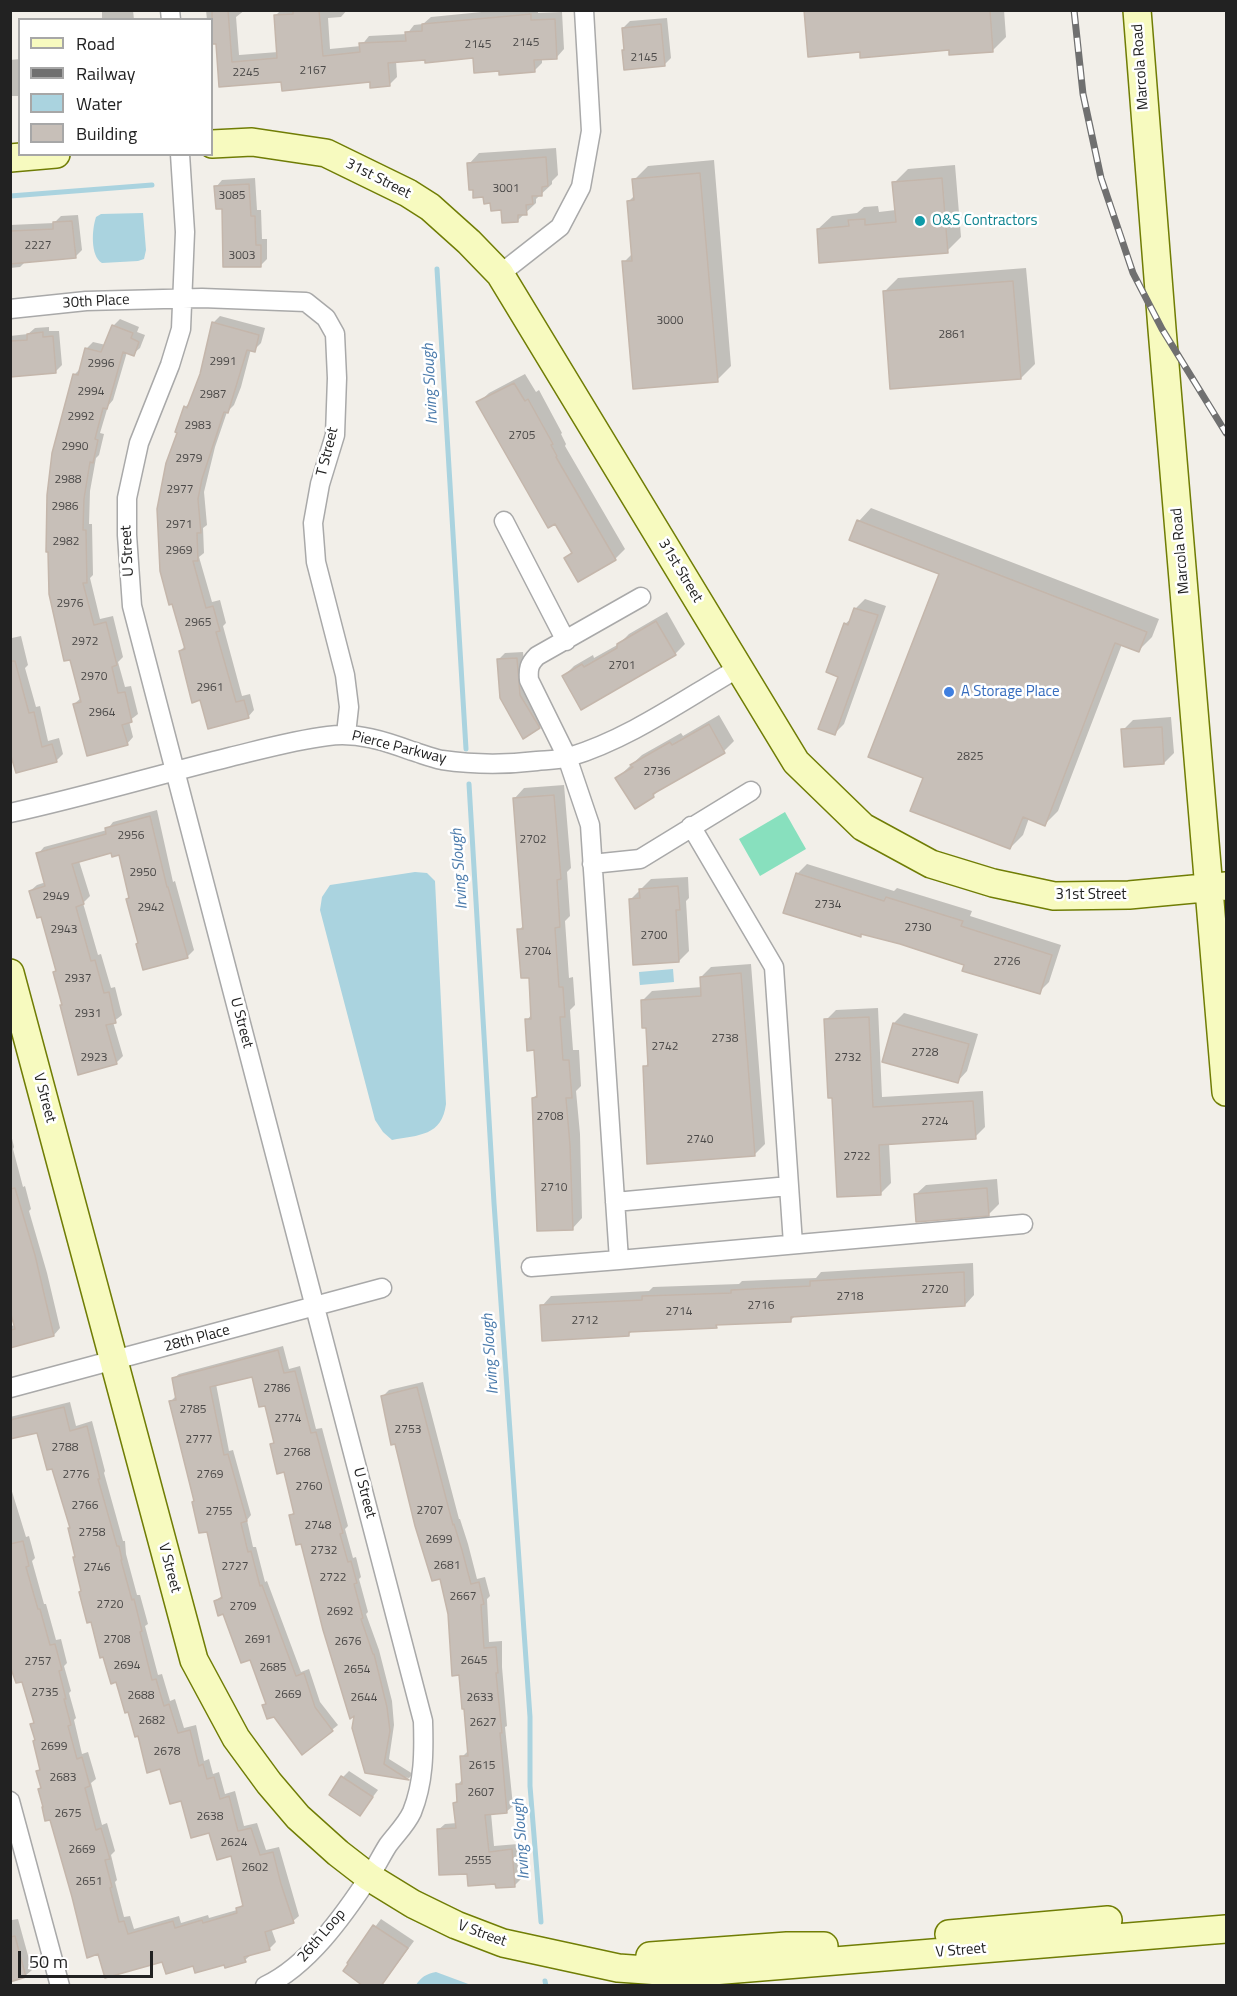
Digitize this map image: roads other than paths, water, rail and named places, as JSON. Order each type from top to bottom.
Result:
[{"type":"street","points":[[500,274],[560,227],[581,187],[591,131],[584,10]]},
{"type":"street","name":"Marcola Road","points":[[1137,10],[1162,329],[1218,887],[1227,1092]]},
{"type":"street","name":"31st Street","points":[[213,144],[252,142],[326,153],[408,193],[430,207],[500,274],[683,574],[737,669],[796,762],[863,827],[931,864],[993,883],[1054,896],[1129,895],[1218,887]]},
{"type":"street","points":[[10,158],[33,156]]},
{"type":"street","name":"U Street","points":[[180,156],[185,232],[181,329],[170,365],[140,443],[128,498],[132,606],[423,1721],[424,1760],[413,1810],[369,1877]]},
{"type":"street","name":"30th Place","points":[[10,309],[86,301],[182,298]]},
{"type":"street","name":"T Street","points":[[182,298],[306,303],[326,318],[334,334],[337,378],[335,435],[320,484],[313,523],[316,562],[345,675],[349,707],[346,734]]},
{"type":"street","points":[[504,521],[566,641]]},
{"type":"street","points":[[619,1260],[590,825],[567,757],[529,680],[528,671],[530,662],[537,656],[641,597]]},
{"type":"street","name":"Pierce Parkway","points":[[10,813],[66,801],[175,770],[289,742],[346,734],[386,742],[438,759],[472,764],[505,765],[567,757],[625,734],[737,669]]},
{"type":"street","points":[[592,864],[640,859],[751,791]]},
{"type":"street","points":[[692,826],[774,967],[793,1244]]},
{"type":"street","name":"V Street","points":[[10,973],[194,1660],[236,1738],[269,1784],[298,1817],[338,1853],[369,1877],[412,1904],[456,1925],[503,1943],[618,1968],[688,1973],[1227,1929]]},
{"type":"street","points":[[615,1202],[789,1186]]},
{"type":"street","points":[[531,1267],[1023,1224]]},
{"type":"street","name":"28th Place","points":[[10,1388],[382,1288]]},
{"type":"street","points":[[10,1801],[60,1986]]},
{"type":"street","name":"26th Loop","points":[[266,1986],[293,1969],[317,1947],[369,1877]]},
{"type":"street","name":"V Street","points":[[589,1962],[786,1946],[847,1946],[989,1930],[1227,1910]]},
{"type":"water","points":[[143,213],[146,250],[144,259],[102,263],[98,260],[95,255],[93,235],[96,217],[101,214]]},
{"type":"water","points":[[415,872],[427,873],[435,881],[446,1104],[440,1122],[428,1132],[392,1140],[375,1120],[320,910],[322,897],[330,885]]},
{"type":"water","points":[[673,969],[674,982],[640,985],[639,972]]},
{"type":"water","points":[[436,1972],[471,1985],[416,1985],[424,1976]]},
{"type":"waterway","points":[[10,196],[152,185]]},
{"type":"waterway","name":"Irving Slough","points":[[437,269],[466,749]]},
{"type":"waterway","name":"Irving Slough","points":[[469,784],[494,1203],[530,1717],[530,1786],[541,1922]]},
{"type":"waterway","name":"Irving Slough","points":[[545,1981],[546,1986]]},
{"type":"railway","points":[[1074,10],[1083,94],[1101,178],[1133,273],[1162,329],[1226,433]]},
{"type":"place","name":"O&S Contractors","points":[[920,221]]},
{"type":"place","name":"A Storage Place","points":[[949,692]]}]
